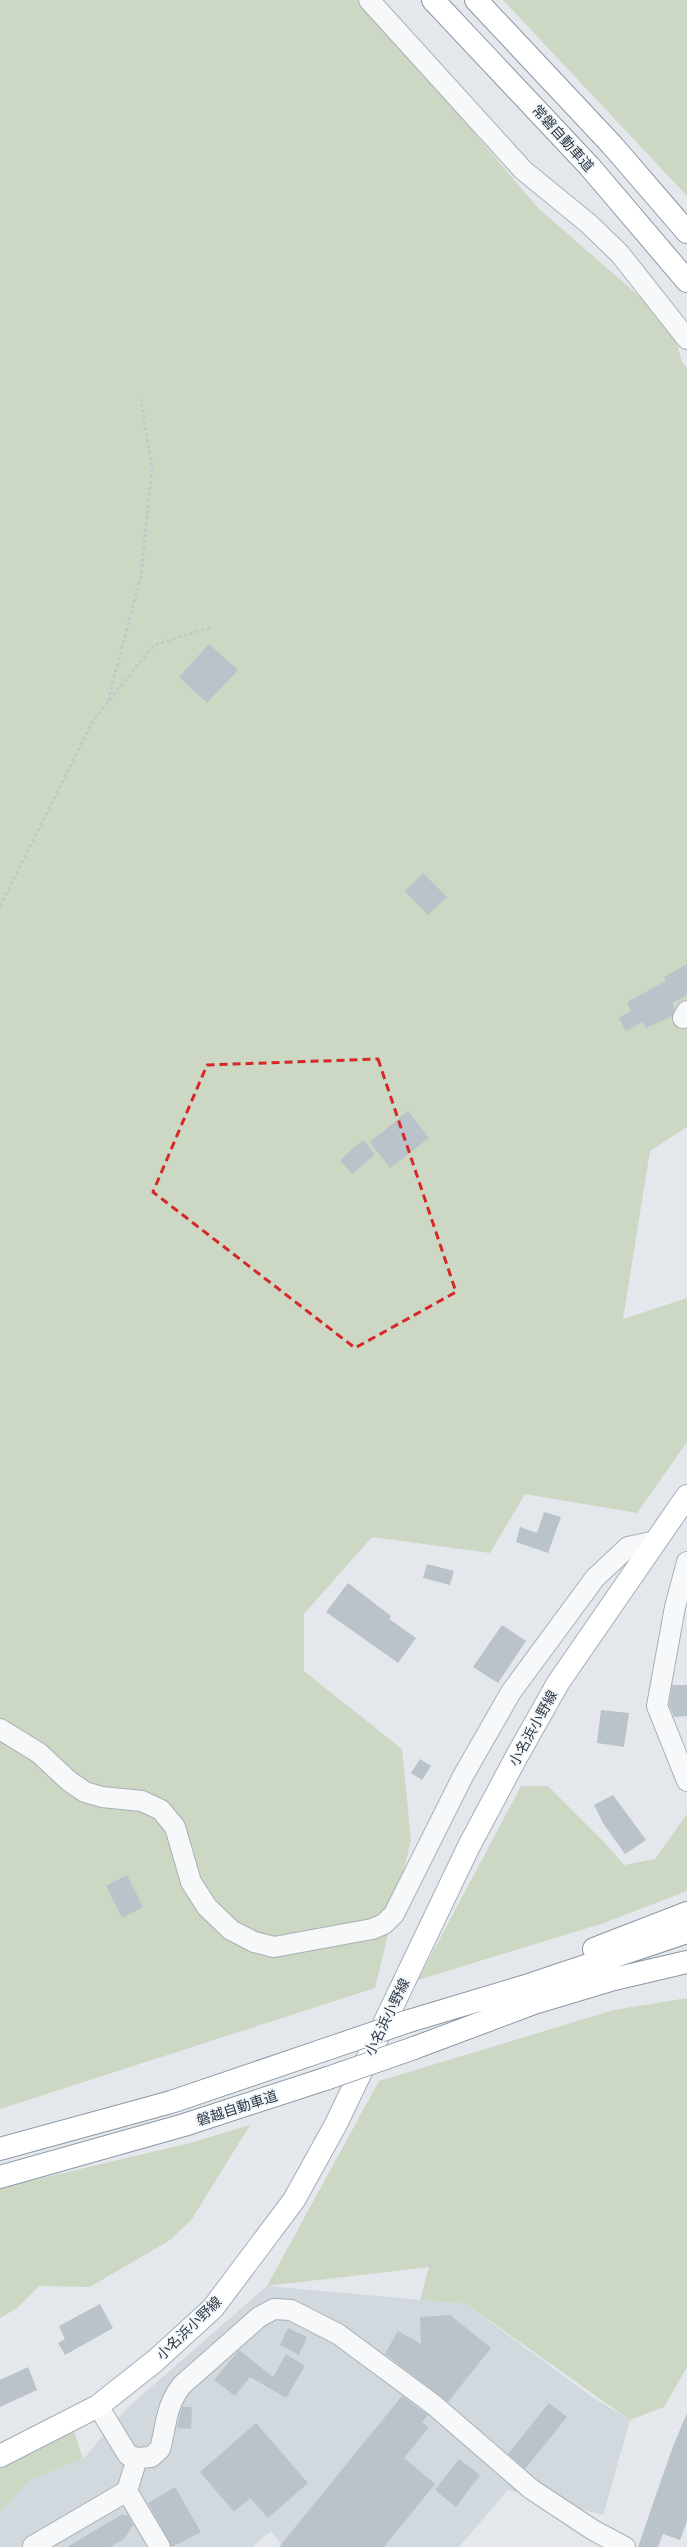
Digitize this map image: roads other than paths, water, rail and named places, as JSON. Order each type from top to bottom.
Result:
[{"type":"main road","name":"常磐自動車道","points":[[433,0],[590,167],[687,282]]},
{"type":"main road","points":[[476,0],[612,145],[687,232]]},
{"type":"main road","name":"小名浜小野線","points":[[0,2456],[98,2406],[156,2361],[213,2308],[294,2200],[336,2124],[469,1846],[518,1754],[558,1683],[687,1496]]},
{"type":"main road","points":[[451,2007],[522,1976],[687,1913]]},
{"type":"main road","points":[[451,2007],[529,1985],[687,1932]]},
{"type":"main road","points":[[471,2028],[534,2003],[614,1979],[687,1962]]},
{"type":"main road","points":[[471,2028],[540,2012],[618,1990],[687,1977]]},
{"type":"main road","name":"磐越自動車道","points":[[0,2150],[171,2102],[451,2007]]},
{"type":"main road","name":"磐越自動車道","points":[[0,2177],[184,2125],[328,2078],[471,2028]]},
{"type":"street","points":[[369,0],[523,170],[589,224],[620,254],[687,339]]},
{"type":"street","points":[[0,1729],[40,1752],[69,1781],[85,1792],[102,1797],[142,1801],[161,1810],[175,1828],[191,1882],[207,1907],[231,1930],[254,1942],[274,1947],[372,1929],[384,1924],[394,1914],[463,1776],[511,1692],[594,1578],[628,1547],[656,1541]]},
{"type":"street","points":[[687,1562],[675,1607],[657,1706],[687,1781]]},
{"type":"street","points":[[98,2406],[128,2455],[137,2458],[150,2457],[160,2449],[171,2398],[182,2385],[260,2317],[274,2309],[291,2310],[338,2334],[434,2405],[531,2489],[594,2530],[625,2547]]},
{"type":"street","points":[[33,2546],[127,2491],[137,2458]]},
{"type":"street","points":[[127,2491],[160,2547]]}]
